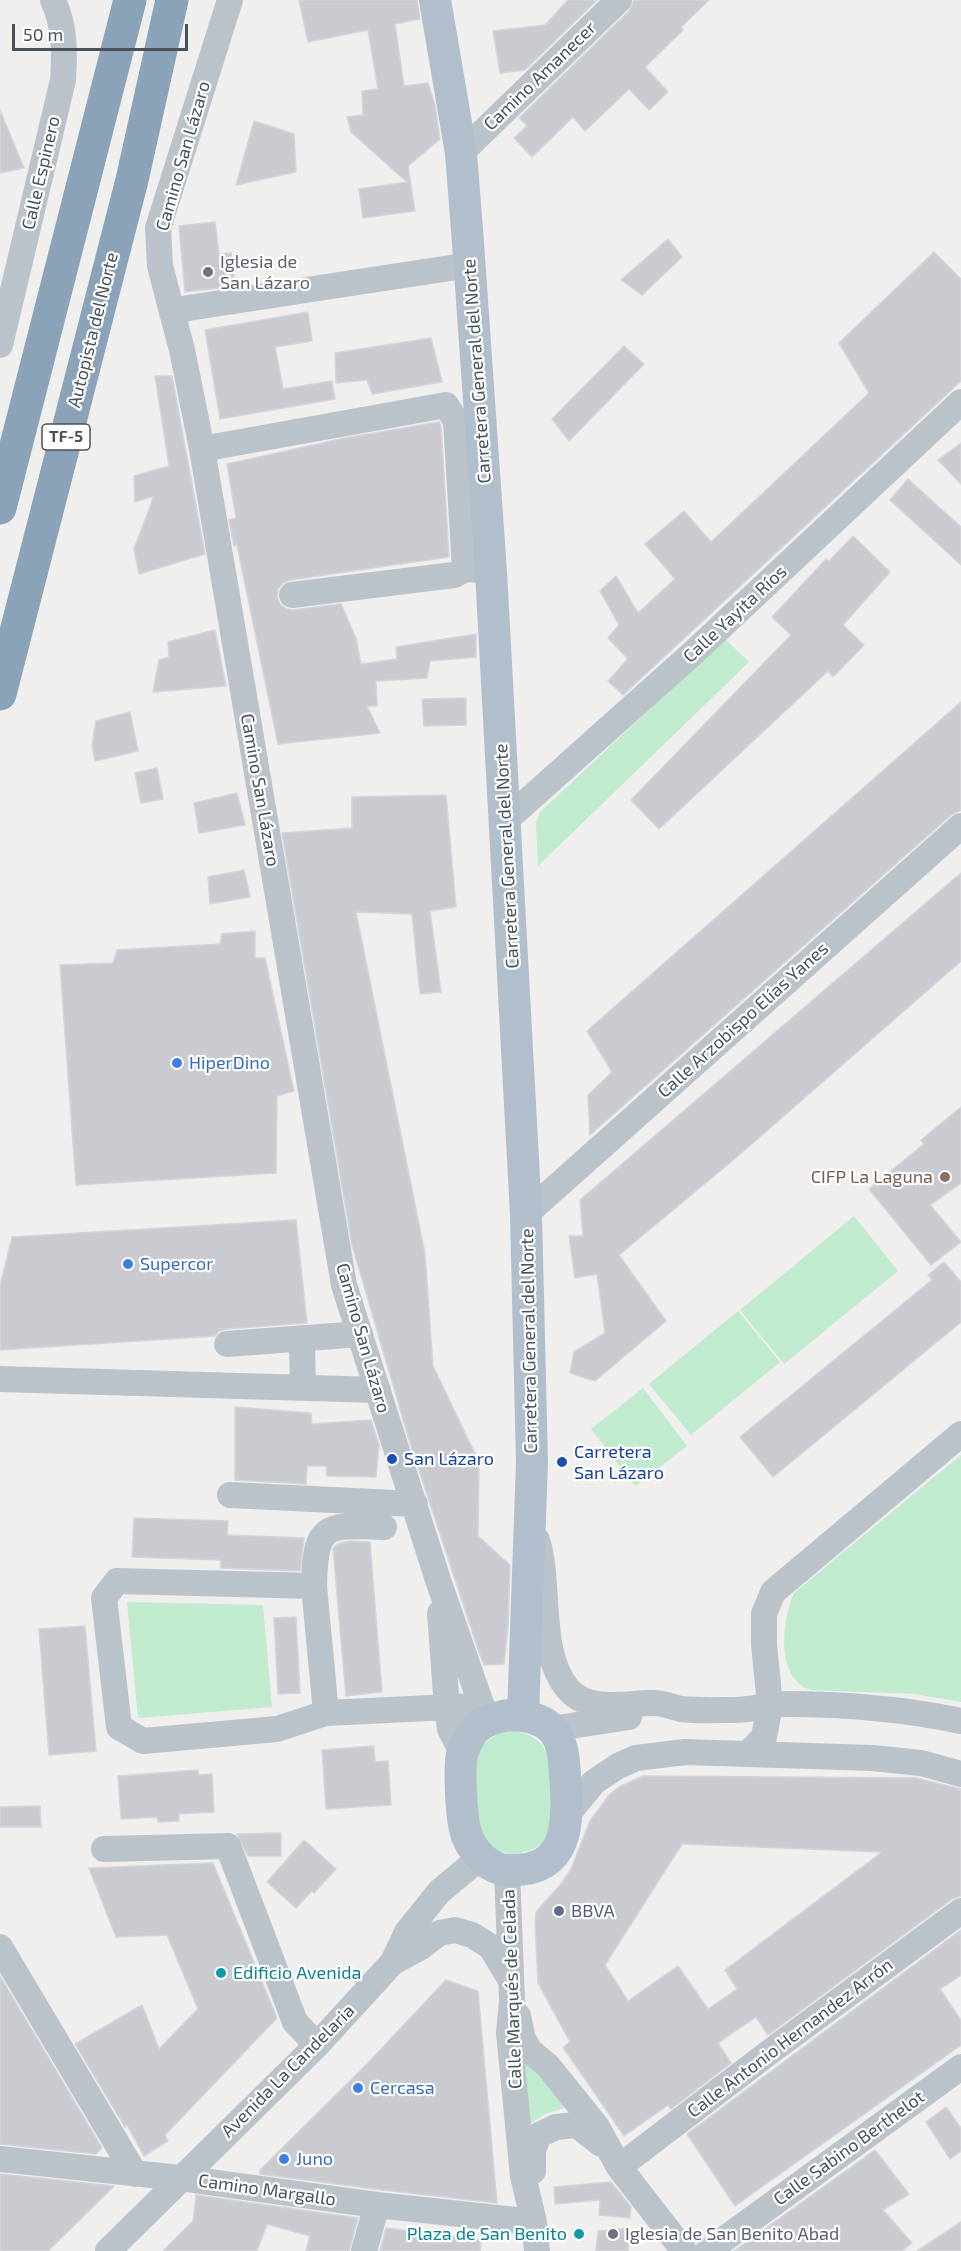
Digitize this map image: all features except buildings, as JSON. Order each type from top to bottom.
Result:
[{"type":"highway","name":"TF-5","points":[[0,508],[130,0]]},
{"type":"highway","name":"Autopista del Norte","points":[[0,694],[132,180],[172,0]]},
{"type":"main road","name":"Carretera General del Norte","points":[[435,0],[461,153],[470,265],[478,397],[478,570],[505,821],[526,1214],[532,1462],[524,1715]]},
{"type":"main road","points":[[484,1712],[524,1715],[538,1720],[551,1729],[562,1746],[567,1815],[565,1834],[558,1849],[544,1861],[526,1869],[494,1864],[467,1837],[461,1769],[462,1752],[484,1712]]},
{"type":"street","name":"Calle Espinero","points":[[0,345],[63,80],[65,47],[61,20],[53,0]]},
{"type":"street","name":"Camino San Lázaro","points":[[230,0],[158,228],[160,266],[182,350],[202,449],[344,1285],[438,1580],[484,1712]]},
{"type":"street","name":"Camino Amanecer","points":[[461,153],[619,0]]},
{"type":"street","points":[[172,313],[188,308],[470,265]]},
{"type":"street","points":[[202,449],[446,405],[463,397],[478,397]]},
{"type":"street","name":"Calle Yayita Ríos","points":[[505,821],[693,653],[961,402]]},
{"type":"street","points":[[292,595],[478,570],[456,421],[446,405]]},
{"type":"street","name":"Calle Arzobispo Elías Yanes","points":[[526,1214],[961,826]]},
{"type":"street","points":[[227,1344],[360,1334]]},
{"type":"street","points":[[295,1339],[302,1347],[303,1387]]},
{"type":"street","points":[[0,1379],[378,1390]]},
{"type":"street","points":[[748,1754],[764,1737],[770,1705],[764,1644],[764,1614],[773,1592],[961,1434]]},
{"type":"street","points":[[926,1463],[961,1461]]},
{"type":"street","points":[[230,1495],[415,1504]]},
{"type":"street","points":[[530,1516],[543,1557],[548,1637],[555,1663],[567,1688],[579,1700],[597,1704],[658,1703],[682,1709],[738,1710],[770,1705],[879,1709],[928,1714],[961,1721]]},
{"type":"street","points":[[326,1713],[314,1586],[314,1556],[320,1539],[341,1526],[384,1527]]},
{"type":"street","name":"Camino San Lázaro","points":[[438,1580],[447,1708],[450,1729],[462,1752]]},
{"type":"street","points":[[314,1586],[107,1581],[104,1598],[119,1727],[143,1741],[277,1729],[326,1713],[471,1706],[484,1712]]},
{"type":"street","points":[[551,1729],[627,1718],[659,1717],[682,1709]]},
{"type":"street","points":[[567,1815],[594,1782],[618,1766],[636,1758],[685,1752],[873,1758],[921,1763],[961,1774]]},
{"type":"street","points":[[104,1849],[228,1846],[295,2022],[317,2045]]},
{"type":"street","name":"Avenida La Candelaria","points":[[108,2251],[317,2045],[393,1962],[407,1932],[439,1892],[494,1864]]},
{"type":"street","name":"Calle Marqués de Celada","points":[[494,1864],[511,1990],[509,2033],[522,2164],[534,2222],[537,2251]]},
{"type":"street","name":"Calle Antonio Hernandez Arrón","points":[[615,2161],[771,2051],[961,1911]]},
{"type":"street","points":[[393,1962],[421,1947],[439,1933],[455,1930],[472,1935],[491,1947],[511,1990],[523,2039],[530,2051],[548,2066],[597,2127],[615,2161]]},
{"type":"street","points":[[0,1947],[135,2174]]},
{"type":"street","name":"Calle Sabino Berthelot","points":[[708,2251],[961,2067]]},
{"type":"street","points":[[534,2222],[533,2150],[539,2135],[556,2127],[577,2125],[615,2161],[684,2251]]},
{"type":"street","name":"Camino Margallo","points":[[0,2159],[180,2178],[377,2205],[534,2222]]},
{"type":"street","points":[[364,2251],[377,2205]]},
{"type":"green space","points":[[725,639],[749,662],[538,866],[536,823],[540,812]]},
{"type":"green space","points":[[854,1216],[898,1271],[784,1364],[740,1310]]},
{"type":"green space","points":[[738,1311],[780,1362],[691,1435],[649,1384]]},
{"type":"green space","points":[[643,1388],[687,1446],[635,1486],[591,1429]]},
{"type":"green space","points":[[961,1455],[961,1702],[915,1694],[811,1690],[799,1684],[791,1674],[784,1648],[787,1618],[794,1593]]},
{"type":"green space","points":[[127,1602],[263,1605],[272,1707],[138,1718]]},
{"type":"green space","points":[[513,1730],[535,1738],[545,1751],[551,1774],[553,1815],[550,1833],[541,1844],[525,1852],[513,1854],[502,1852],[491,1846],[483,1837],[478,1824],[475,1794],[476,1753],[492,1738]]},
{"type":"green space","points":[[520,2054],[567,2107],[545,2114],[528,2125]]},
{"type":"place","name":"Iglesia de San Lázaro","points":[[208,272]]},
{"type":"place","name":"HiperDino","points":[[177,1063]]},
{"type":"place","name":"CIFP La Laguna","points":[[945,1177]]},
{"type":"place","name":"Supercor","points":[[128,1264]]},
{"type":"place","name":"San Lázaro","points":[[392,1459]]},
{"type":"place","name":"Carretera San Lázaro","points":[[562,1462]]},
{"type":"place","name":"BBVA","points":[[559,1911]]},
{"type":"place","name":"Edificio Avenida","points":[[221,1973]]},
{"type":"place","name":"Cercasa","points":[[358,2088]]},
{"type":"place","name":"Juno","points":[[284,2159]]},
{"type":"place","name":"Plaza de San Benito","points":[[579,2234]]},
{"type":"place","name":"Iglesia de San Benito Abad","points":[[613,2234]]}]
